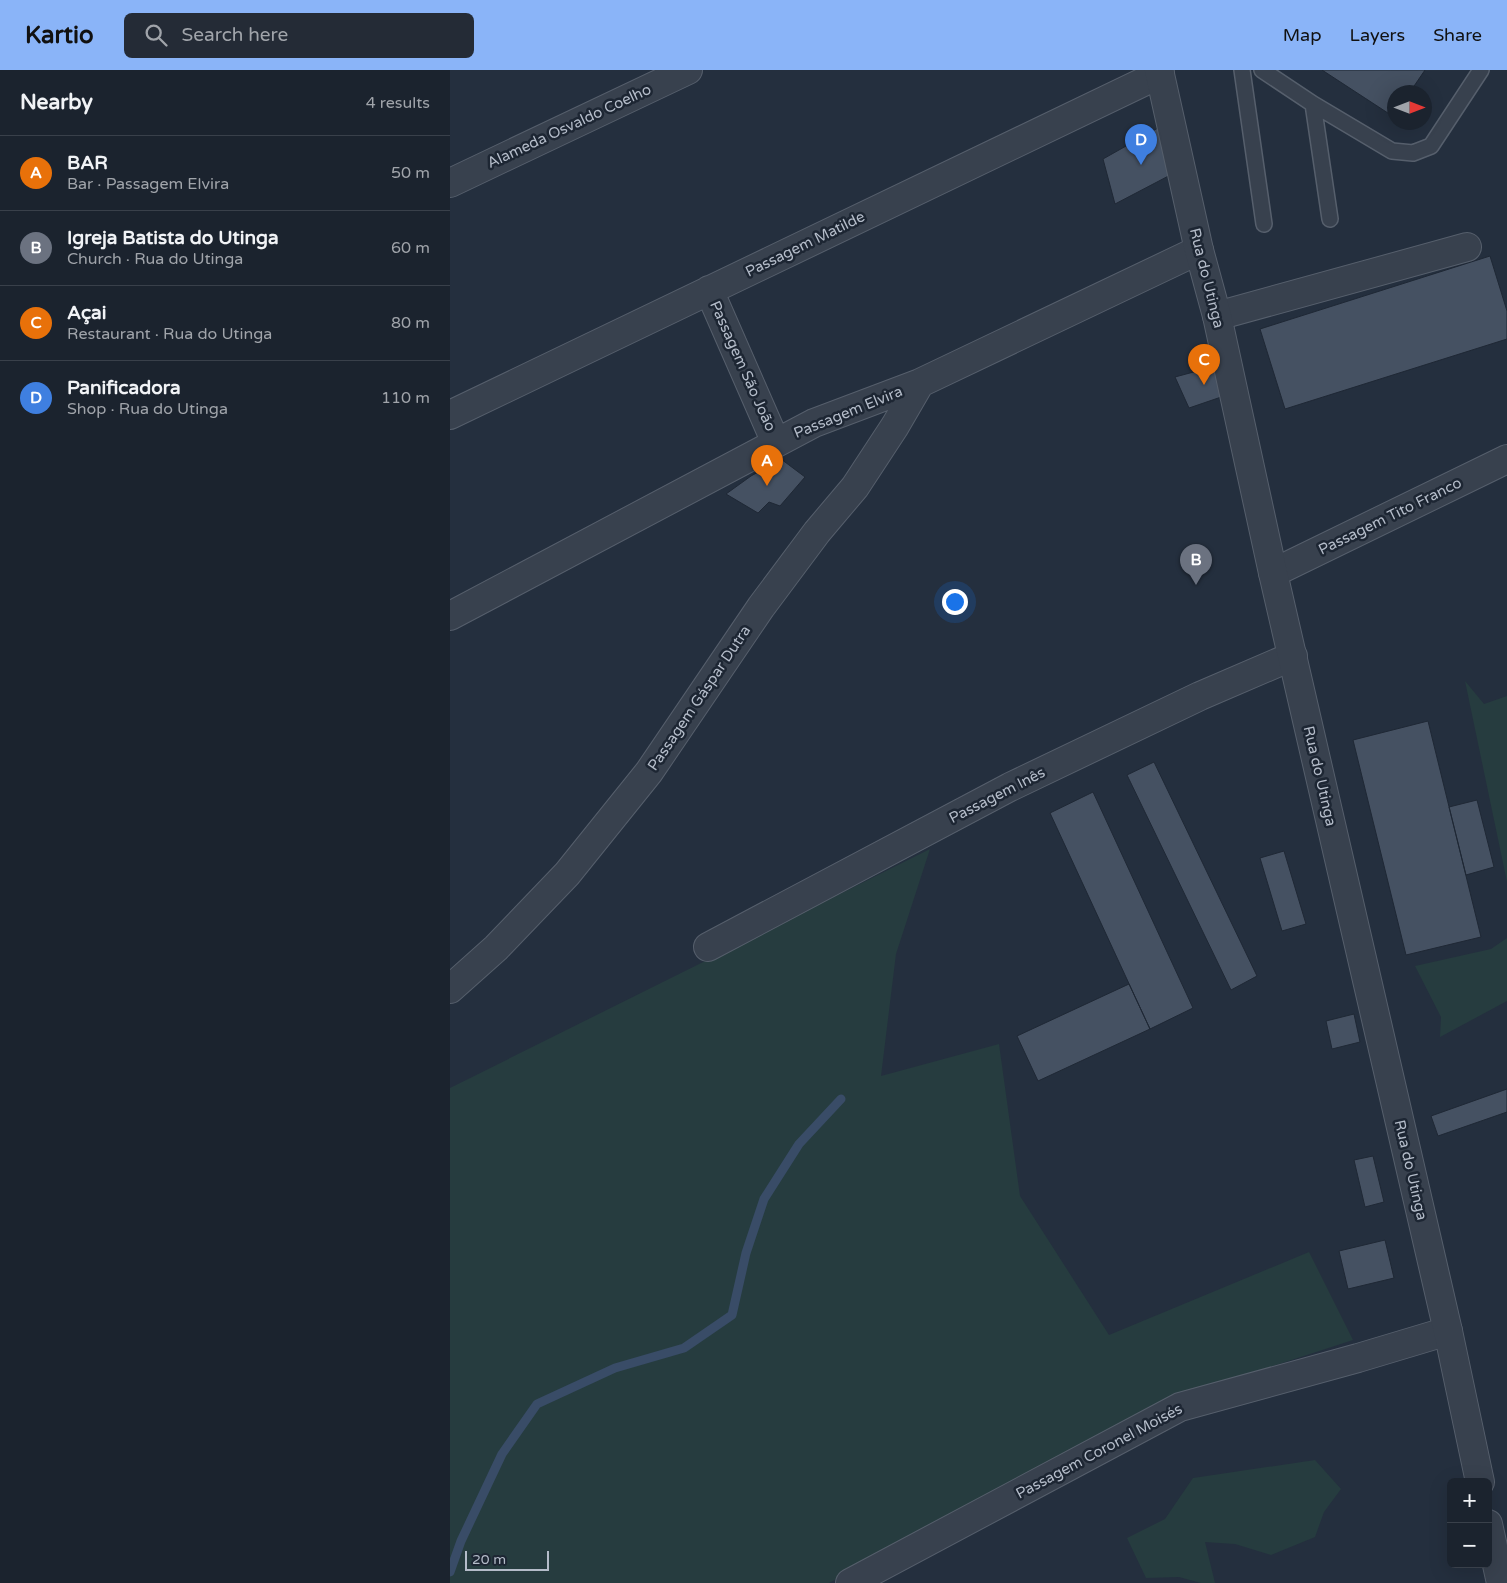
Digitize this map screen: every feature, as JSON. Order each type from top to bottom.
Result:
[{"type":"street","name":"Alameda Osvaldo Coelho","points":[[450,182],[688,70]]},
{"type":"street","name":"Rua do Utinga","points":[[1160,72],[1199,250],[1217,316],[1292,656],[1448,1331],[1479,1478]]},
{"type":"street","name":"Passagem Matilde","points":[[450,415],[1160,72]]},
{"type":"street","points":[[1217,316],[1467,247]]},
{"type":"street","name":"Passagem Elvira","points":[[450,616],[814,423],[920,383],[1199,250]]},
{"type":"street","name":"Passagem São João","points":[[709,290],[776,443]]},
{"type":"street","name":"Passagem Gáspar Dutra","points":[[450,989],[496,948],[567,874],[649,772],[761,607],[817,532],[855,487],[895,426],[920,383]]},
{"type":"street","name":"Passagem Tito Franco","points":[[1274,573],[1507,459]]},
{"type":"street","name":"Passagem Inês","points":[[708,947],[1010,787],[1200,696],[1292,656]]},
{"type":"street","name":"Passagem Coronel Moisés","points":[[850,1583],[1180,1407],[1448,1331]]},
{"type":"street","points":[[1492,1533],[1501,1554],[1501,1583]]},
{"type":"lane","points":[[1242,70],[1264,224]]},
{"type":"lane","points":[[1262,70],[1392,151],[1412,153],[1431,146],[1481,70]]},
{"type":"lane","points":[[1314,104],[1330,219]]},
{"type":"green space","points":[[1465,681],[1484,704],[1507,696],[1507,882]]},
{"type":"green space","points":[[930,849],[896,954],[881,1076],[999,1044],[1020,1196],[1109,1335],[1309,1252],[1353,1340],[1169,1400],[829,1583],[450,1583],[450,1088]]},
{"type":"green space","points":[[1507,938],[1507,1001],[1440,1037],[1441,1017],[1415,966],[1491,949]]},
{"type":"green space","points":[[1315,1460],[1341,1489],[1324,1512],[1315,1537],[1271,1555],[1235,1544],[1205,1542],[1215,1583],[1201,1583],[1179,1577],[1146,1578],[1127,1538],[1165,1519],[1193,1478]]},
{"type":"building","points":[[1322,70],[1425,70],[1415,85],[1387,85],[1387,112]]},
{"type":"building","points":[[1165,124],[1178,171],[1115,204],[1103,159]]},
{"type":"building","points":[[1490,256],[1507,311],[1507,339],[1285,409],[1260,329]]},
{"type":"building","points":[[1227,363],[1230,394],[1189,408],[1175,377]]},
{"type":"building","points":[[781,459],[805,477],[780,506],[769,502],[758,513],[726,494],[751,476]]},
{"type":"building","points":[[1428,721],[1481,937],[1406,955],[1353,740]]},
{"type":"building","points":[[1154,762],[1257,976],[1231,990],[1127,775]]},
{"type":"building","points":[[1093,792],[1193,1008],[1150,1029],[1050,813]]},
{"type":"building","points":[[1477,800],[1494,867],[1466,875],[1449,807]]},
{"type":"building","points":[[1284,851],[1306,924],[1282,931],[1260,858]]},
{"type":"building","points":[[1129,984],[1150,1029],[1038,1081],[1017,1036]]},
{"type":"building","points":[[1354,1014],[1360,1042],[1332,1049],[1326,1021]]},
{"type":"building","points":[[1507,1089],[1507,1112],[1438,1136],[1431,1116]]},
{"type":"building","points":[[1373,1156],[1384,1202],[1365,1207],[1354,1160]]},
{"type":"building","points":[[1385,1240],[1394,1278],[1348,1289],[1339,1251]]},
{"type":"waterway","points":[[450,1572],[461,1541],[502,1454],[537,1404],[615,1368],[684,1348],[732,1315],[746,1253],[764,1199],[799,1144],[841,1099]]},
{"type":"place","name":"Panificadora","points":[[1141,165]]},
{"type":"place","name":"Açai","points":[[1204,385]]},
{"type":"place","name":"BAR","points":[[767,486]]},
{"type":"place","name":"Igreja Batista do Utinga","points":[[1196,585]]}]
